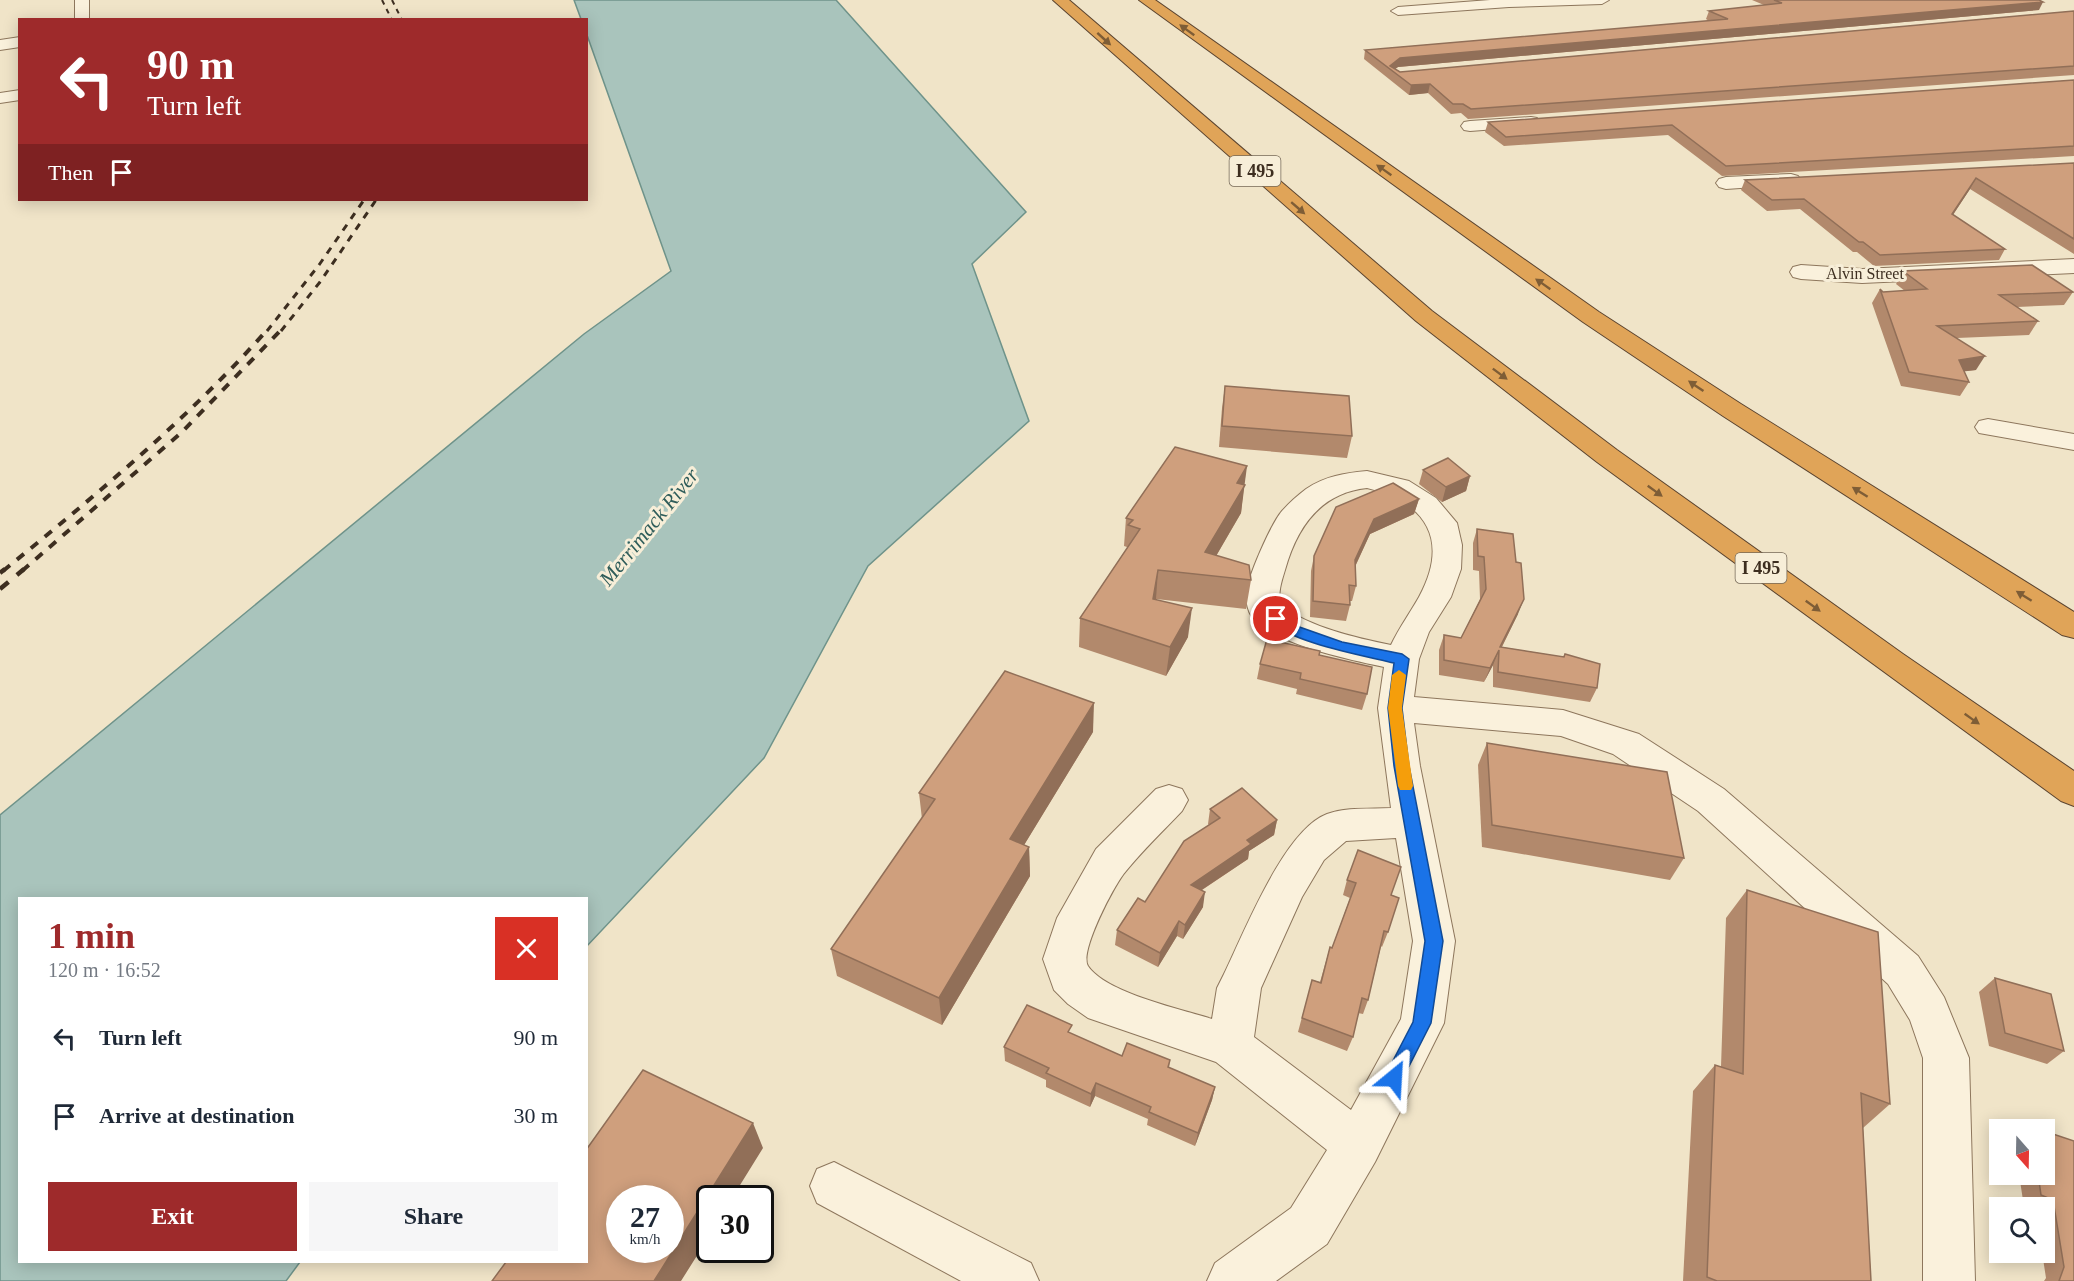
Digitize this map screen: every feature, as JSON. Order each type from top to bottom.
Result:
[{"type":"highway","name":"I 495","points":[[1060,0],[1424,316],[1607,456],[1891,662],[2074,791]]},
{"type":"highway","points":[[1146,0],[1591,317],[1732,410],[2074,627]]},
{"type":"street","points":[[82,0],[82,18]]},
{"type":"street","points":[[1398,11],[1509,3],[1602,0]]},
{"type":"street","points":[[0,45],[18,42]]},
{"type":"street","points":[[0,98],[18,95]]},
{"type":"street","points":[[1470,126],[1553,120]]},
{"type":"street","points":[[1726,183],[1809,179]]},
{"type":"street","name":"Alvin Street","points":[[1801,272],[1862,276],[2074,266]]},
{"type":"street","points":[[1988,427],[2074,442]]},
{"type":"street","points":[[1233,1281],[1309,1226],[1358,1145],[1422,1023],[1434,941],[1402,766],[1395,708],[1407,646],[1435,597],[1446,570],[1447,545],[1442,523],[1426,504],[1399,487],[1367,479],[1341,482],[1317,495],[1293,517],[1273,558],[1262,594],[1265,611],[1286,627],[1340,646],[1407,646]]},
{"type":"street","points":[[1395,708],[1563,723],[1626,744],[1712,800],[1903,970],[1929,1011],[1946,1058],[1949,1281]]},
{"type":"street","points":[[1169,800],[1110,861],[1072,931],[1064,959],[1069,976],[1083,990],[1103,1004],[1230,1046],[1358,1145]]},
{"type":"street","points":[[1230,1046],[1239,988],[1286,888],[1310,849],[1337,826],[1413,822]]},
{"type":"street","points":[[834,1186],[1013,1281]]},
{"type":"water","name":"Merrimack River","points":[[574,0],[836,0],[1026,212],[972,264],[1029,421],[868,566],[764,758],[588,945],[588,897],[18,897],[18,1263],[299,1263],[286,1281],[0,1281],[0,815],[584,334],[671,271],[588,38],[588,18],[581,18]]},
{"type":"building","points":[[1774,0],[2039,0],[2043,2],[1400,58],[1390,66],[1400,72],[2074,11],[2074,66],[1471,109],[1463,104],[1453,104],[1430,84],[1411,85],[1365,50],[1728,19],[1709,11],[1782,3]]},
{"type":"building","points":[[2074,80],[2074,146],[1726,166],[1672,125],[1506,137],[1488,122]]},
{"type":"building","points":[[2074,163],[2074,239],[1976,178],[1952,214],[2005,249],[1880,255],[1863,242],[1859,242],[1804,199],[1772,200],[1745,180]]},
{"type":"building","points":[[2032,265],[2073,292],[1999,295],[2038,321],[1937,326],[1985,356],[1959,360],[1969,382],[1909,372],[1880,289],[1883,292],[1927,289],[1903,271]]},
{"type":"building","points":[[1225,386],[1349,396],[1352,436],[1222,426]]},
{"type":"building","points":[[1175,447],[1247,466],[1237,483],[1245,485],[1205,552],[1249,565],[1251,580],[1158,570],[1153,599],[1192,608],[1170,647],[1080,618],[1140,529],[1128,525],[1133,520],[1126,518]]},
{"type":"building","points":[[1448,458],[1470,476],[1446,487],[1423,470]]},
{"type":"building","points":[[1393,483],[1419,499],[1374,519],[1355,560],[1356,586],[1349,585],[1350,605],[1313,601],[1314,556],[1336,507]]},
{"type":"building","points":[[1477,529],[1513,534],[1516,562],[1521,563],[1524,599],[1500,647],[1564,657],[1565,654],[1600,664],[1597,688],[1498,672],[1499,650],[1490,668],[1444,660],[1444,635],[1461,638],[1486,589],[1484,557],[1478,556]]},
{"type":"building","points":[[1267,639],[1320,651],[1319,655],[1372,667],[1367,694],[1300,679],[1301,673],[1260,664]]},
{"type":"building","points":[[1005,671],[1094,703],[1010,839],[1029,847],[939,998],[831,949],[935,799],[919,793]]},
{"type":"building","points":[[1487,743],[1667,772],[1684,858],[1492,825]]},
{"type":"building","points":[[1242,788],[1277,820],[1247,840],[1251,844],[1191,885],[1205,892],[1185,925],[1179,921],[1160,953],[1117,930],[1138,898],[1145,902],[1184,841],[1220,818],[1210,809]]},
{"type":"building","points":[[1358,850],[1401,867],[1391,895],[1399,898],[1388,932],[1384,931],[1368,1000],[1362,998],[1353,1037],[1302,1018],[1312,980],[1321,983],[1330,947],[1332,948],[1356,883],[1347,880]]},
{"type":"building","points":[[1747,890],[1878,932],[1890,1104],[1861,1093],[1871,1281],[1717,1281],[1707,1277],[1715,1065],[1743,1074]]},
{"type":"building","points":[[1995,978],[2051,994],[2064,1051],[2005,1033]]},
{"type":"building","points":[[1027,1005],[1072,1025],[1068,1032],[1122,1056],[1127,1043],[1170,1060],[1168,1067],[1215,1087],[1198,1133],[1149,1112],[1151,1107],[1096,1083],[1091,1094],[1046,1073],[1049,1068],[1004,1047]]},
{"type":"building","points":[[643,1070],[753,1123],[714,1185],[696,1185],[696,1214],[684,1233],[684,1185],[606,1185],[606,1263],[665,1263],[654,1281],[492,1281],[505,1263],[588,1263],[588,1147]]},
{"type":"building","points":[[2055,1135],[2074,1141],[2074,1281],[2059,1281],[2064,1267],[2055,1212],[2055,1197],[2041,1195],[2040,1185],[2055,1185]]},
{"type":"railway","points":[[382,0],[391,18]]},
{"type":"railway","points":[[392,0],[401,18]]},
{"type":"railway","points":[[267,331],[319,265],[363,201]]},
{"type":"railway","points":[[281,331],[320,282],[375,201]]},
{"type":"railway","points":[[3,571],[107,485],[174,425],[268,329]]},
{"type":"railway","points":[[22,571],[182,432],[282,329]]},
{"type":"railway","points":[[0,573],[5,569]]},
{"type":"railway","points":[[0,589],[24,569]]},
{"type":"slow traffic","points":[[1399,675],[1395,708],[1406,786]]},
{"type":"route","points":[[1276,619],[1286,627],[1340,646],[1402,659],[1395,708],[1402,766],[1434,941],[1422,1023],[1394,1078]]}]
